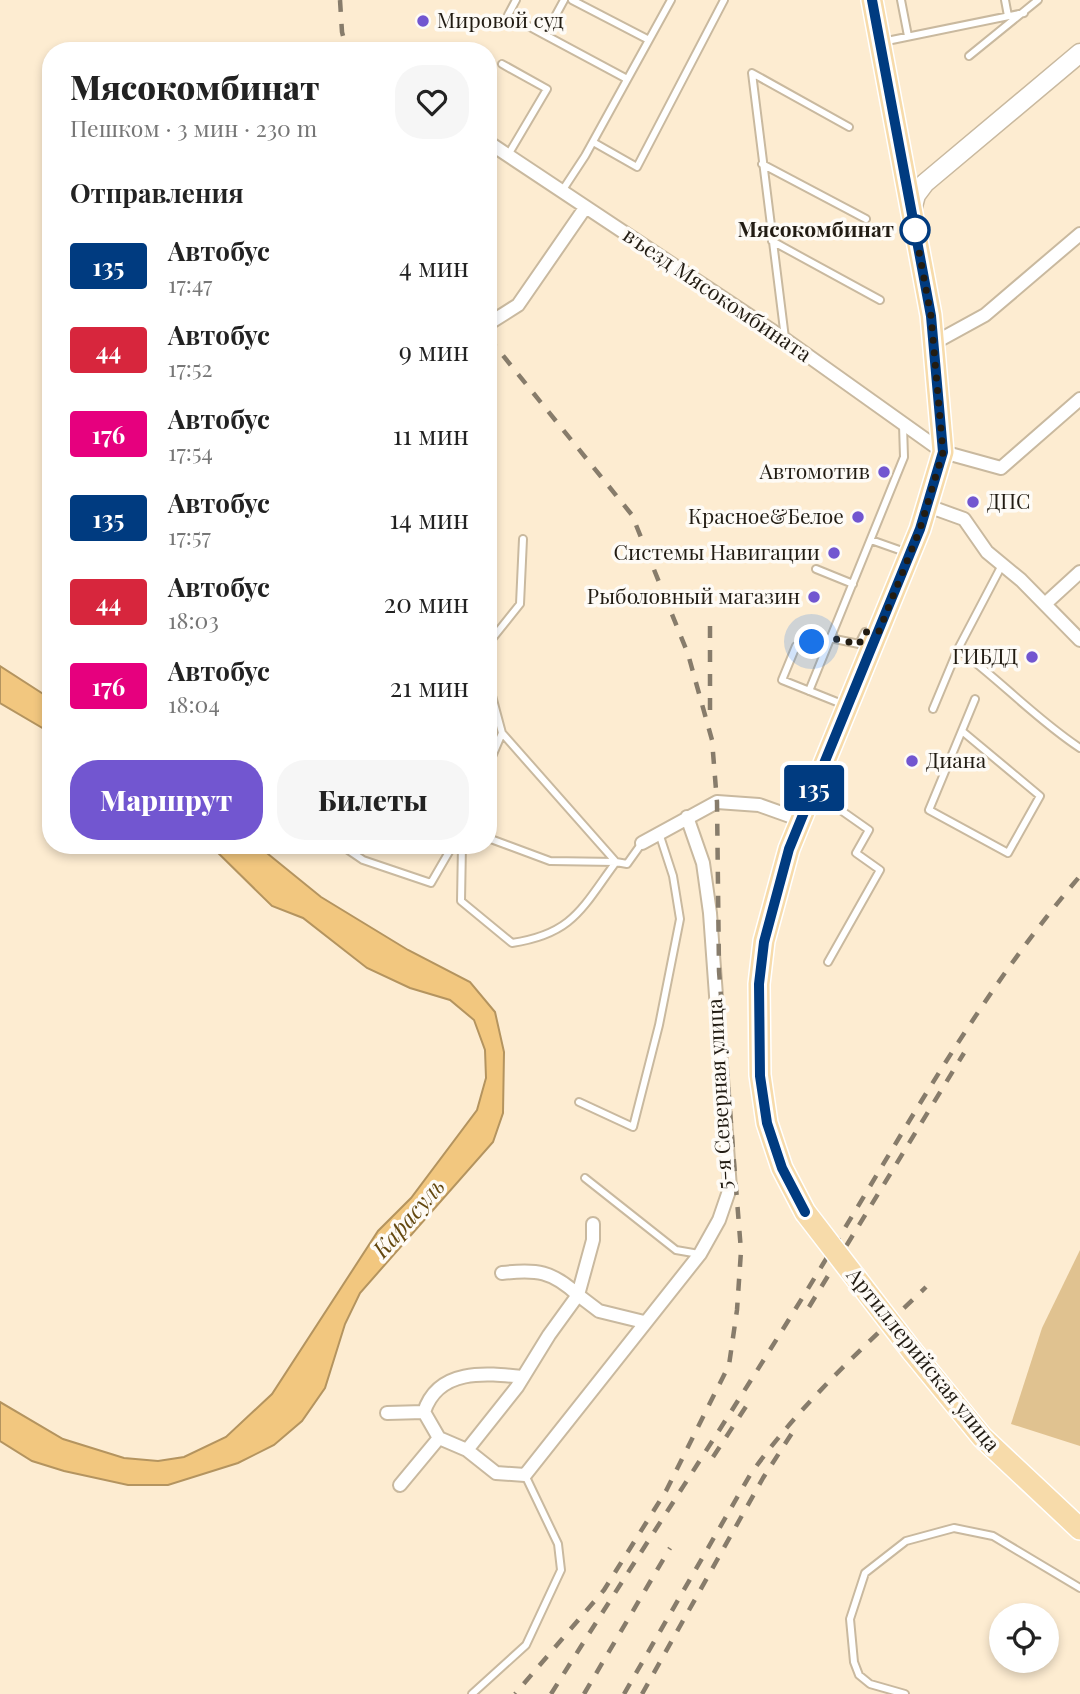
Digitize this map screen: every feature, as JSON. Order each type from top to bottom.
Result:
[{"type":"main road","points":[[872,0],[934,343],[943,452]]},
{"type":"main road","points":[[912,210],[916,195],[925,183],[1080,53]]},
{"type":"main road","name":"Артиллерийская улица","points":[[943,452],[911,554],[801,820],[774,895],[764,942],[758,1026],[767,1123],[782,1168],[805,1212],[912,1351],[982,1437],[1080,1529]]},
{"type":"street","name":"въезд Мясокомбината","points":[[497,148],[786,340],[943,452],[1001,468],[1080,399]]},
{"type":"street","points":[[497,318],[517,305],[585,208]]},
{"type":"street","points":[[934,343],[985,314],[1080,234]]},
{"type":"street","points":[[928,506],[964,519],[986,552],[1045,604],[1080,640]]},
{"type":"street","points":[[1045,604],[1080,572]]},
{"type":"street","points":[[642,844],[717,802],[759,805],[801,820]]},
{"type":"street","name":"5-я Северная улица","points":[[525,1475],[701,1254],[719,1220],[730,1188],[710,913],[702,863],[687,817]]},
{"type":"street","points":[[467,1450],[523,1377],[578,1295],[593,1240],[593,1224]]},
{"type":"street","points":[[502,1273],[528,1270],[559,1277],[599,1311],[645,1322]]},
{"type":"street","points":[[523,1377],[471,1375],[448,1382],[429,1396],[424,1412],[439,1438],[467,1450],[496,1473],[525,1475]]},
{"type":"street","points":[[387,1413],[424,1412]]},
{"type":"street","points":[[400,1485],[439,1438]]},
{"type":"lane","points":[[516,0],[508,15],[627,79]]},
{"type":"lane","points":[[545,35],[564,0]]},
{"type":"lane","points":[[572,0],[649,40]]},
{"type":"lane","points":[[593,142],[637,167],[724,0]]},
{"type":"lane","points":[[901,0],[908,36]]},
{"type":"lane","points":[[1005,0],[1009,16]]},
{"type":"lane","points":[[968,56],[1038,0]]},
{"type":"lane","points":[[562,191],[593,142],[669,1]]},
{"type":"lane","points":[[880,42],[1024,13]]},
{"type":"lane","points":[[502,64],[547,89],[508,155]]},
{"type":"lane","points":[[786,340],[752,73],[849,127]]},
{"type":"lane","points":[[762,164],[866,219]]},
{"type":"lane","points":[[772,241],[880,300]]},
{"type":"lane","points":[[809,691],[904,457],[903,424]]},
{"type":"lane","points":[[497,633],[520,604],[523,539]]},
{"type":"lane","points":[[871,540],[911,554]]},
{"type":"lane","points":[[933,709],[957,649],[1002,565]]},
{"type":"lane","points":[[816,569],[853,584]]},
{"type":"lane","points":[[848,706],[782,680],[796,646],[830,638],[859,644],[865,632],[879,631]]},
{"type":"lane","points":[[957,649],[986,669],[1058,733],[1080,748]]},
{"type":"lane","points":[[962,731],[1040,796],[1008,853],[929,810],[975,699]]},
{"type":"lane","points":[[497,714],[502,733],[616,862]]},
{"type":"lane","points":[[497,745],[502,733]]},
{"type":"lane","points":[[813,791],[869,830],[856,853],[880,870],[828,962]]},
{"type":"lane","points":[[579,1102],[633,1127],[659,1025],[680,919],[673,876],[659,833]]},
{"type":"lane","points":[[497,841],[550,861],[627,863],[642,844]]},
{"type":"lane","points":[[354,854],[363,860],[431,883],[448,854]]},
{"type":"lane","points":[[462,854],[461,901],[512,943],[543,939],[574,919],[616,862]]},
{"type":"lane","points":[[585,1178],[676,1250],[701,1254]]},
{"type":"lane","points":[[472,1694],[526,1646],[561,1570],[558,1544],[525,1475]]},
{"type":"lane","points":[[905,1694],[870,1684],[859,1675],[854,1662],[850,1619],[865,1573],[906,1541],[954,1528],[993,1536],[1080,1588]]},
{"type":"shaded area","points":[[1080,1250],[1080,1446],[1011,1424],[1042,1328]]},
{"type":"water","points":[[0,666],[42,693],[42,728],[0,703]]},
{"type":"water","name":"Карасуль","points":[[219,854],[268,854],[321,897],[408,950],[470,982],[495,1012],[504,1052],[503,1113],[493,1142],[360,1293],[345,1324],[325,1388],[302,1421],[274,1445],[238,1463],[168,1485],[128,1485],[32,1461],[0,1441],[0,1402],[63,1439],[124,1458],[158,1461],[184,1457],[226,1437],[272,1394],[378,1231],[411,1198],[477,1110],[486,1078],[485,1050],[474,1020],[450,1000],[410,988],[367,968],[303,918],[272,906]]},
{"type":"railway","points":[[340,0],[345,42]]},
{"type":"railway","points":[[497,348],[632,515],[688,654],[712,740],[717,802],[719,971],[741,1251],[737,1310],[729,1365],[666,1491],[604,1590],[515,1694]]},
{"type":"railway","points":[[710,626],[710,715]]},
{"type":"railway","points":[[551,1694],[790,1318],[944,1065],[1009,968],[1080,876]]},
{"type":"railway","points":[[809,1307],[964,1053]]},
{"type":"railway","points":[[624,1694],[750,1475],[769,1449],[811,1400],[926,1287]]},
{"type":"railway","points":[[713,1457],[747,1405]]},
{"type":"railway","points":[[642,1694],[763,1478],[792,1433]]},
{"type":"railway","points":[[584,1694],[670,1548]]},
{"type":"bus line","name":"135","points":[[805,1212],[782,1168],[767,1123],[760,1076],[758,1026],[764,942],[774,895],[789,849],[920,529],[943,452],[931,316],[872,0]]},
{"type":"place","name":"Мировой суд","points":[[423,21]]},
{"type":"place","name":"Мясокомбинат","points":[[915,230]]},
{"type":"place","name":"Автомотив","points":[[884,472]]},
{"type":"place","name":"ДПС","points":[[973,502]]},
{"type":"place","name":"Красное&Белое","points":[[858,517]]},
{"type":"place","name":"Системы Навигации","points":[[834,553]]},
{"type":"place","name":"Рыболовный магазин","points":[[814,597]]},
{"type":"place","name":"ГИБДД","points":[[1032,657]]},
{"type":"place","name":"Диана","points":[[912,761]]},
{"type":"route","points":[[812,642],[830,638],[859,644],[865,632],[879,631],[920,529],[943,452],[931,316],[915,230]]}]
